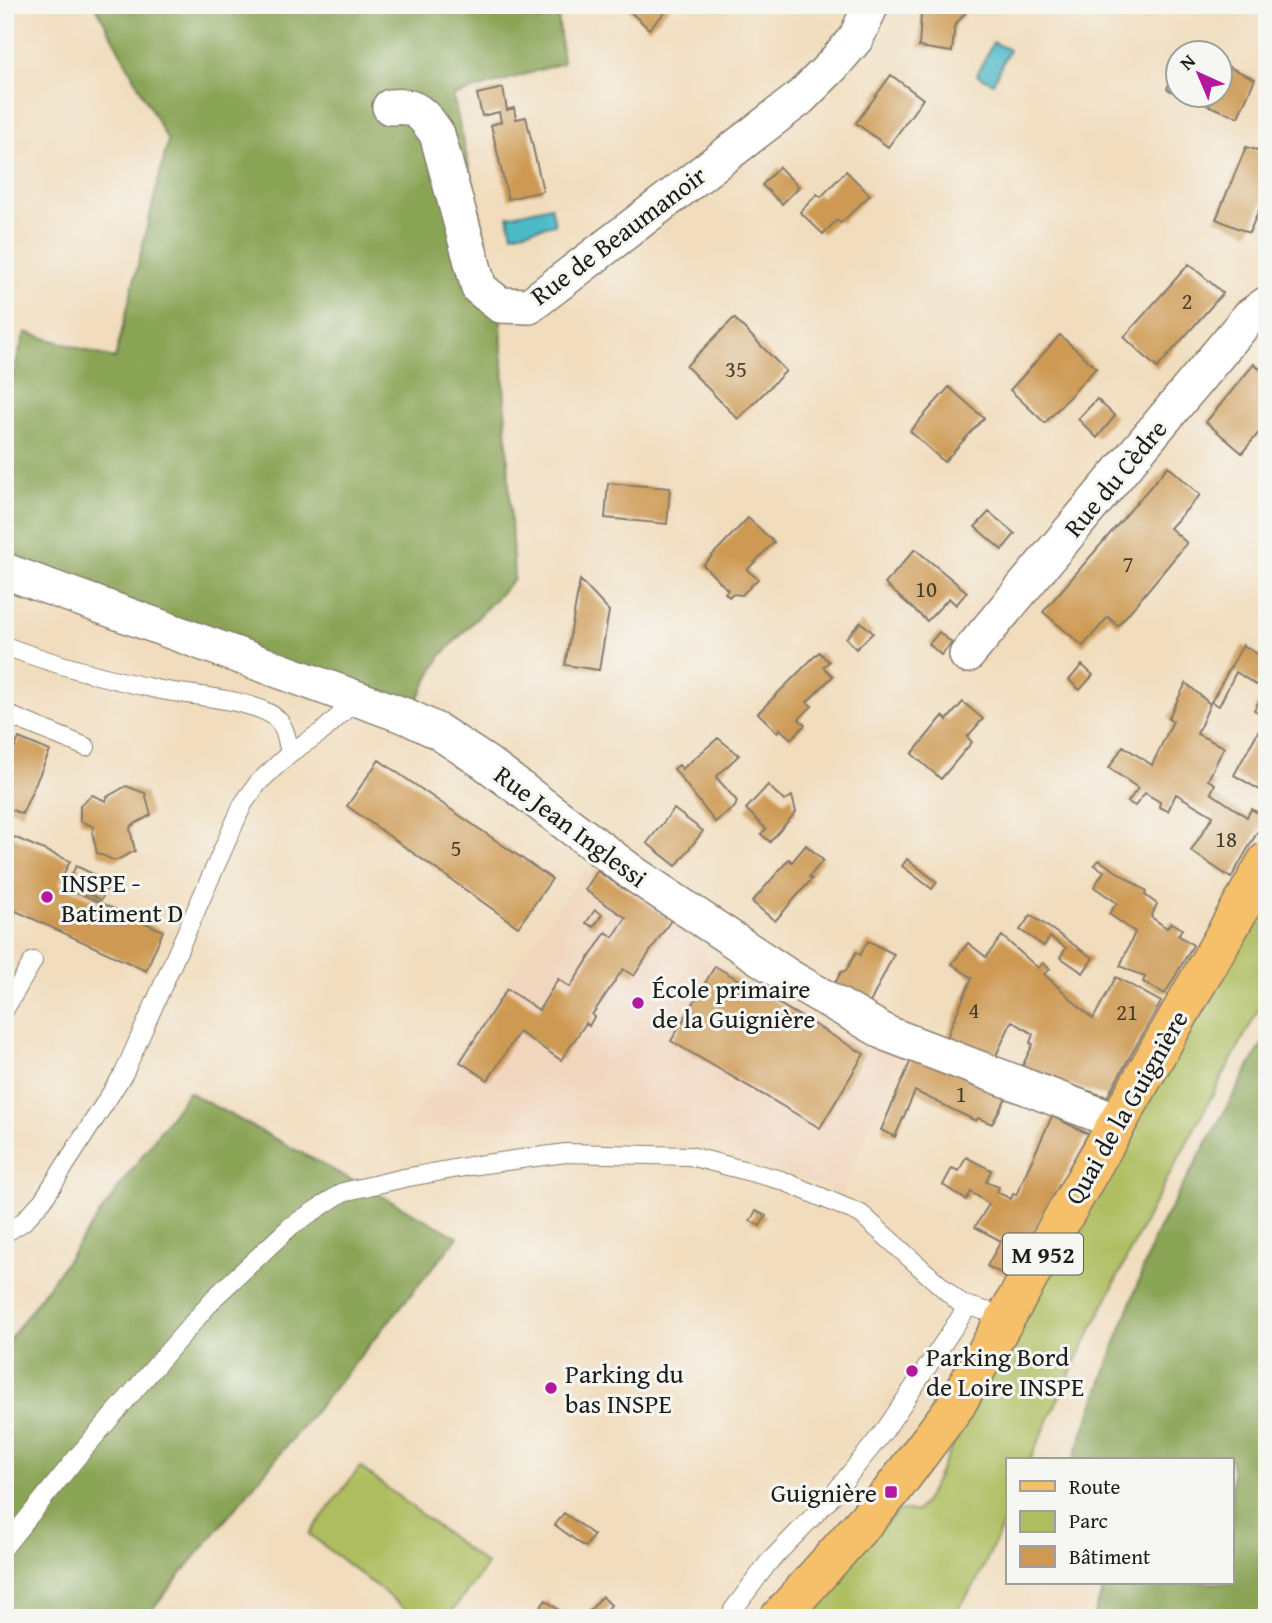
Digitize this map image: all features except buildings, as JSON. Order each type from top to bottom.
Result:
[{"type":"main road","name":"Quai de la Guignière","points":[[779,1618],[886,1497],[956,1405],[1267,861]]},
{"type":"street","name":"Rue de Beaumanoir","points":[[390,107],[406,105],[423,115],[437,134],[479,288],[500,305],[529,306],[800,98],[856,38],[871,5]]},
{"type":"street","name":"Rue du Cèdre","points":[[967,655],[1249,317],[1267,304]]},
{"type":"street","name":"Rue Jean Inglessi","points":[[5,571],[408,717],[439,732],[486,763],[634,874],[792,979],[888,1034],[1118,1122]]},
{"type":"lane","points":[[6,649],[62,667],[262,709],[277,719],[285,730],[290,753]]},
{"type":"lane","points":[[5,1233],[23,1222],[43,1200],[124,1073],[243,804],[258,783],[290,753],[323,731],[356,700]]},
{"type":"lane","points":[[5,728],[11,716],[86,747]]},
{"type":"lane","points":[[5,1009],[33,961]]},
{"type":"lane","points":[[5,1546],[77,1457],[215,1297],[291,1226],[343,1192],[470,1166],[566,1153],[690,1156],[781,1180],[861,1214],[961,1304],[1007,1317]]},
{"type":"lane","points":[[730,1618],[768,1563],[828,1502],[885,1430],[968,1306]]},
{"type":"shaded area","name":"École primaire de la Guignière","points":[[593,857],[673,918],[708,959],[862,1048],[906,1046],[841,1194],[660,1124],[404,1130]]},
{"type":"green space","points":[[95,5],[557,5],[563,63],[453,96],[500,305],[514,579],[441,656],[408,717],[5,571],[5,401],[25,332],[115,359],[168,141]]},
{"type":"green space","points":[[1267,887],[1267,994],[1151,1209],[1031,1458],[1006,1458],[1006,1518],[977,1581],[952,1618],[798,1618],[898,1511],[917,1511],[926,1500],[953,1445]]},
{"type":"green space","points":[[1267,1035],[1267,1618],[1092,1618],[1106,1584],[1234,1584],[1234,1458],[1074,1458],[1156,1234]]},
{"type":"green space","points":[[188,1092],[458,1237],[145,1618],[5,1618],[5,1346]]},
{"type":"green space","points":[[360,1467],[487,1565],[447,1618],[417,1618],[309,1534]]},
{"type":"water","points":[[993,42],[1009,50],[993,83],[977,75]]},
{"type":"water","points":[[551,206],[555,224],[512,234],[508,216]]},
{"type":"place","name":"INSPE - Batiment D","points":[[47,897]]},
{"type":"place","name":"École primaire de la Guignière","points":[[638,1003]]},
{"type":"place","name":"Parking Bord de Loire INSPE","points":[[912,1371]]},
{"type":"place","name":"Parking du bas INSPE","points":[[551,1388]]},
{"type":"place","name":"Guignière","points":[[891,1492]]}]
